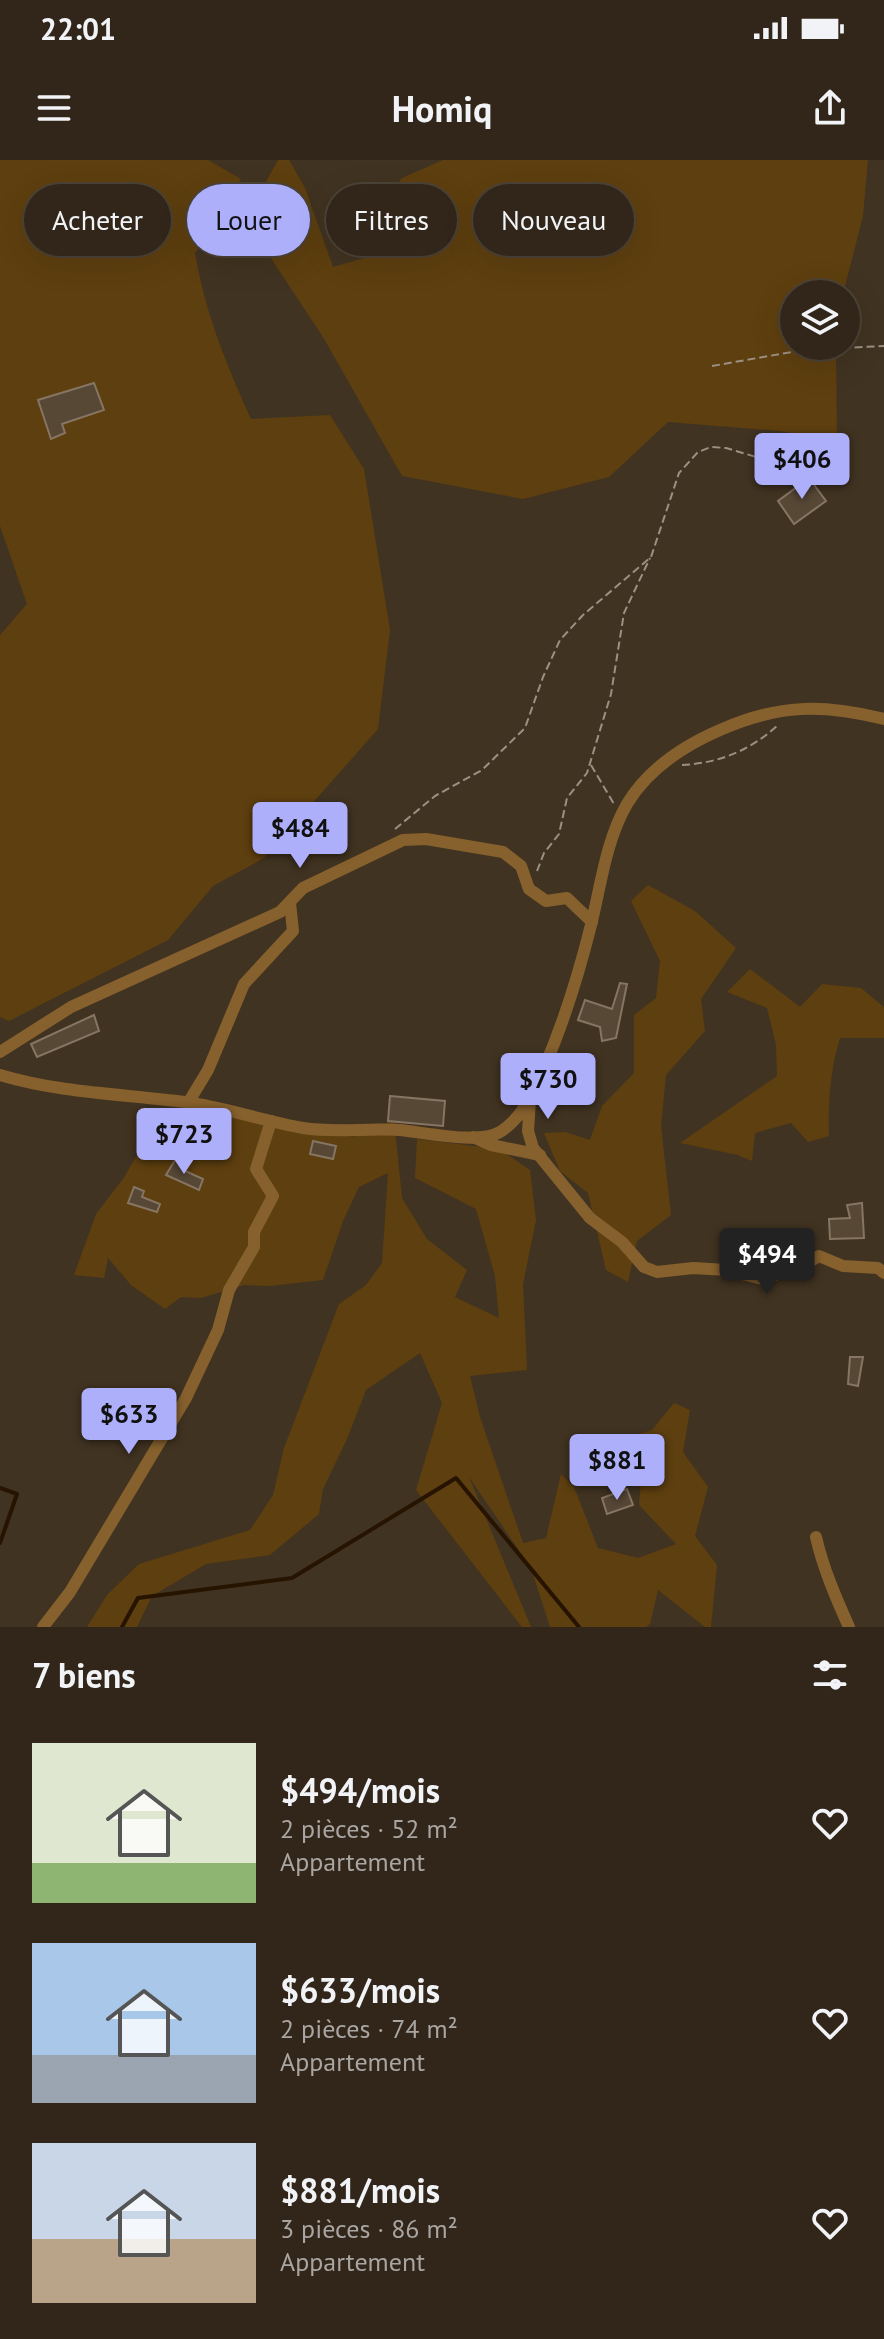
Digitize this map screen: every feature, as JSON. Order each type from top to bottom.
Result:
[{"type":"street","points":[[0,1075],[76,1090],[188,1103],[305,1128],[400,1130],[435,1136],[472,1136],[501,1131],[526,1106],[554,1045],[621,817],[655,769],[697,740],[748,718],[789,709],[816,707],[884,719]]},
{"type":"street","points":[[0,1052],[71,1007],[280,912],[303,888],[403,840],[426,839],[503,852],[521,866],[529,889],[546,901],[567,898],[592,922]]},
{"type":"street","points":[[188,1103],[208,1070],[244,984],[293,931],[290,903]]},
{"type":"street","points":[[530,1097],[528,1131],[533,1148],[543,1156],[590,1218],[622,1242],[635,1261],[657,1272],[702,1268],[772,1278],[819,1256],[843,1266],[878,1268],[884,1273]]},
{"type":"street","points":[[43,1627],[70,1592],[186,1398],[218,1330],[229,1290],[254,1247],[254,1232],[273,1196],[256,1169],[271,1121]]},
{"type":"street","points":[[472,1136],[491,1145],[543,1156]]},
{"type":"street","points":[[816,1537],[823,1567],[833,1582],[849,1627]]},
{"type":"path","points":[[712,366],[803,350],[884,346]]},
{"type":"path","points":[[529,889],[544,853],[559,834],[567,798],[587,773],[611,694],[624,613],[651,557],[679,473],[698,452],[711,447],[763,459],[789,461]]},
{"type":"path","points":[[392,832],[435,796],[482,770],[510,746],[525,728],[560,640],[583,615],[651,557]]},
{"type":"path","points":[[679,766],[710,763],[729,757],[777,727],[789,709]]},
{"type":"path","points":[[590,763],[621,817]]},
{"type":"shaded area","points":[[0,160],[208,160],[241,179],[238,184],[187,184],[187,256],[196,256],[211,317],[251,419],[330,415],[364,469],[390,630],[378,729],[264,858],[213,886],[168,940],[9,1021],[0,1017],[0,635],[27,604],[0,526]]},
{"type":"shaded area","points":[[278,160],[289,160],[303,184],[265,184]]},
{"type":"shaded area","points":[[443,160],[868,160],[863,216],[847,280],[780,280],[780,360],[836,360],[837,440],[779,431],[668,422],[609,477],[523,499],[402,476],[323,337],[269,256],[310,256],[310,202],[326,247],[326,256],[329,256],[333,267],[371,256],[457,256],[457,184],[397,184],[402,178]]},
{"type":"shaded area","points":[[648,885],[695,911],[736,948],[701,999],[705,1031],[666,1075],[661,1126],[671,1215],[637,1241],[628,1282],[606,1270],[588,1193],[560,1171],[544,1133],[565,1132],[590,1140],[602,1106],[634,1073],[634,1015],[656,998],[660,961],[631,901]]},
{"type":"shaded area","points":[[750,969],[800,1007],[822,984],[861,988],[884,1007],[884,1038],[840,1038],[830,1087],[829,1136],[808,1142],[791,1123],[755,1133],[752,1161],[738,1155],[680,1143],[777,1076],[776,1045],[767,1008],[727,992]]},
{"type":"shaded area","points":[[193,1110],[354,1137],[394,1120],[402,1198],[427,1239],[467,1270],[455,1297],[499,1318],[495,1276],[476,1209],[415,1178],[417,1139],[499,1149],[530,1170],[536,1220],[523,1284],[527,1370],[470,1376],[480,1417],[523,1543],[546,1538],[561,1474],[574,1487],[598,1548],[638,1558],[676,1544],[639,1505],[642,1471],[628,1471],[608,1443],[652,1430],[674,1403],[690,1410],[683,1452],[708,1487],[695,1536],[717,1565],[711,1627],[705,1627],[658,1590],[650,1624],[646,1627],[550,1627],[531,1568],[469,1477],[531,1627],[522,1627],[416,1490],[442,1403],[420,1353],[366,1390],[323,1489],[319,1514],[270,1555],[206,1564],[152,1596],[137,1627],[87,1627],[107,1595],[139,1564],[250,1530],[273,1495],[284,1448],[339,1304],[366,1285],[382,1263],[388,1173],[359,1187],[343,1221],[323,1280],[270,1286],[244,1285],[201,1298],[181,1297],[165,1309],[131,1285],[108,1258],[104,1278],[74,1275],[96,1214],[123,1179],[153,1128]]},
{"type":"building","points":[[94,383],[104,410],[62,424],[65,433],[51,439],[38,400]]},
{"type":"building","points":[[809,478],[826,501],[794,524],[778,501]]},
{"type":"building","points":[[620,983],[627,984],[616,1038],[602,1041],[600,1027],[578,1020],[585,1000],[612,1009]]},
{"type":"building","points":[[94,1015],[99,1031],[37,1057],[31,1044]]},
{"type":"building","points":[[390,1096],[445,1101],[443,1126],[388,1121]]},
{"type":"building","points":[[313,1141],[336,1146],[333,1159],[310,1154]]},
{"type":"building","points":[[175,1160],[185,1166],[183,1170],[203,1179],[199,1190],[166,1175]]},
{"type":"building","points":[[134,1187],[144,1191],[142,1197],[160,1204],[157,1212],[128,1203]]},
{"type":"building","points":[[862,1203],[864,1238],[830,1239],[829,1219],[850,1218],[847,1205]]},
{"type":"building","points":[[850,1357],[863,1357],[858,1386],[848,1384]]},
{"type":"building","points":[[627,1489],[633,1505],[607,1514],[602,1498]]},
{"type":"waterway","points":[[122,1627],[138,1598],[292,1578],[456,1478],[579,1627]]},
{"type":"waterway","points":[[0,1488],[17,1494],[0,1543]]}]
